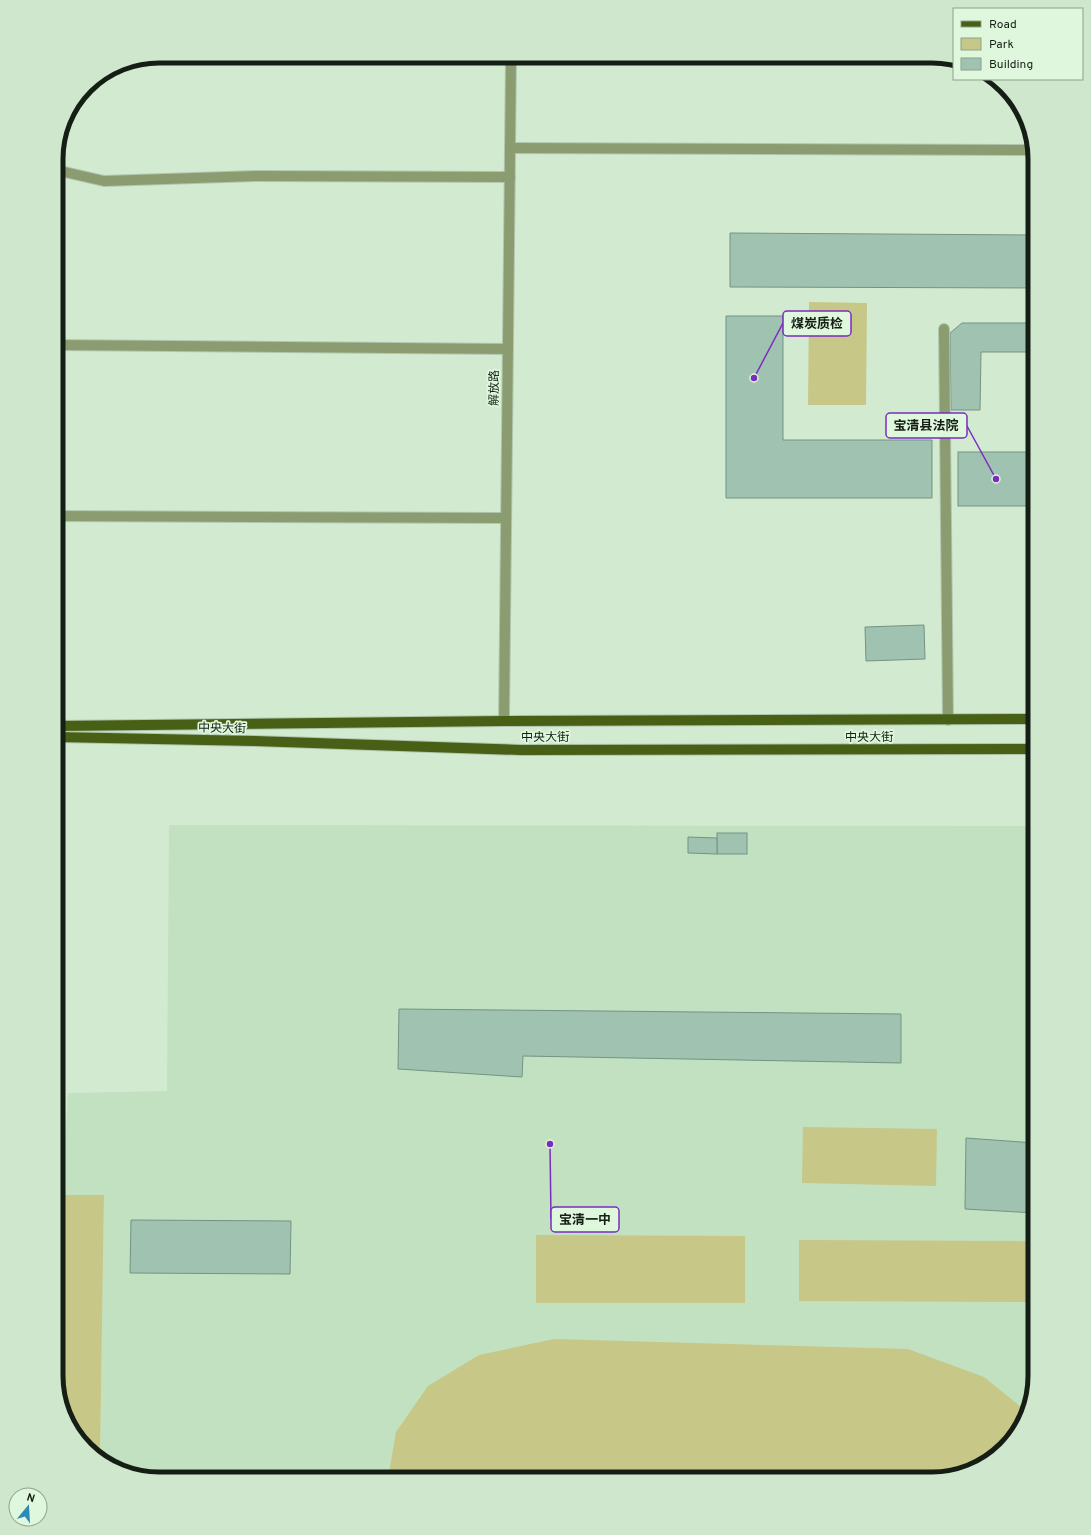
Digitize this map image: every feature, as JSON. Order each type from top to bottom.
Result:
[{"type":"main road","name":"中央大街","points":[[63,726],[504,721],[1028,719]]},
{"type":"main road","name":"中央大街","points":[[63,737],[521,750],[1028,749]]},
{"type":"street","name":"解放路","points":[[504,721],[511,63]]},
{"type":"street","points":[[510,148],[1027,150]]},
{"type":"street","points":[[63,172],[104,181],[258,176],[510,177]]},
{"type":"street","points":[[944,329],[948,720]]},
{"type":"street","points":[[63,345],[508,349]]},
{"type":"street","points":[[63,516],[506,518]]},
{"type":"shaded area","points":[[169,825],[1028,826],[1028,1376],[1025,1400],[1021,1412],[1015,1424],[1000,1444],[980,1459],[956,1469],[932,1472],[153,1472],[128,1467],[111,1459],[100,1451],[104,1195],[63,1195],[68,1093],[167,1091]]},
{"type":"green space","points":[[809,302],[867,303],[866,405],[808,405]]},
{"type":"green space","points":[[803,1127],[937,1129],[936,1186],[802,1183]]},
{"type":"green space","points":[[63,1195],[104,1195],[100,1451],[91,1444],[76,1424],[66,1400],[64,1388]]},
{"type":"green space","points":[[536,1235],[745,1236],[745,1303],[536,1303]]},
{"type":"green space","points":[[799,1240],[1028,1241],[1028,1302],[799,1301]]},
{"type":"green space","points":[[554,1339],[908,1349],[984,1377],[1022,1408],[1015,1424],[1000,1444],[980,1459],[968,1465],[944,1471],[389,1472],[396,1432],[428,1386],[479,1355]]},
{"type":"building","points":[[730,233],[1028,235],[1028,288],[730,287]]},
{"type":"building","points":[[726,316],[783,316],[783,440],[932,440],[932,498],[726,498]]},
{"type":"building","points":[[962,323],[1028,323],[1028,352],[981,352],[980,410],[951,410],[950,333]]},
{"type":"building","points":[[958,452],[1028,452],[1028,506],[958,506]]},
{"type":"building","points":[[924,625],[925,659],[866,661],[865,627]]},
{"type":"building","points":[[717,833],[747,833],[747,854],[717,854]]},
{"type":"building","points":[[688,837],[717,838],[717,854],[688,853]]},
{"type":"building","points":[[399,1009],[901,1014],[901,1063],[523,1056],[522,1077],[398,1069]]},
{"type":"building","points":[[966,1138],[1028,1142],[1028,1213],[965,1209]]},
{"type":"building","points":[[131,1220],[291,1221],[290,1274],[130,1273]]},
{"type":"place","name":"煤炭质检","points":[[754,378]]},
{"type":"place","name":"宝清县法院","points":[[996,479]]},
{"type":"place","name":"宝清一中","points":[[550,1144]]}]
